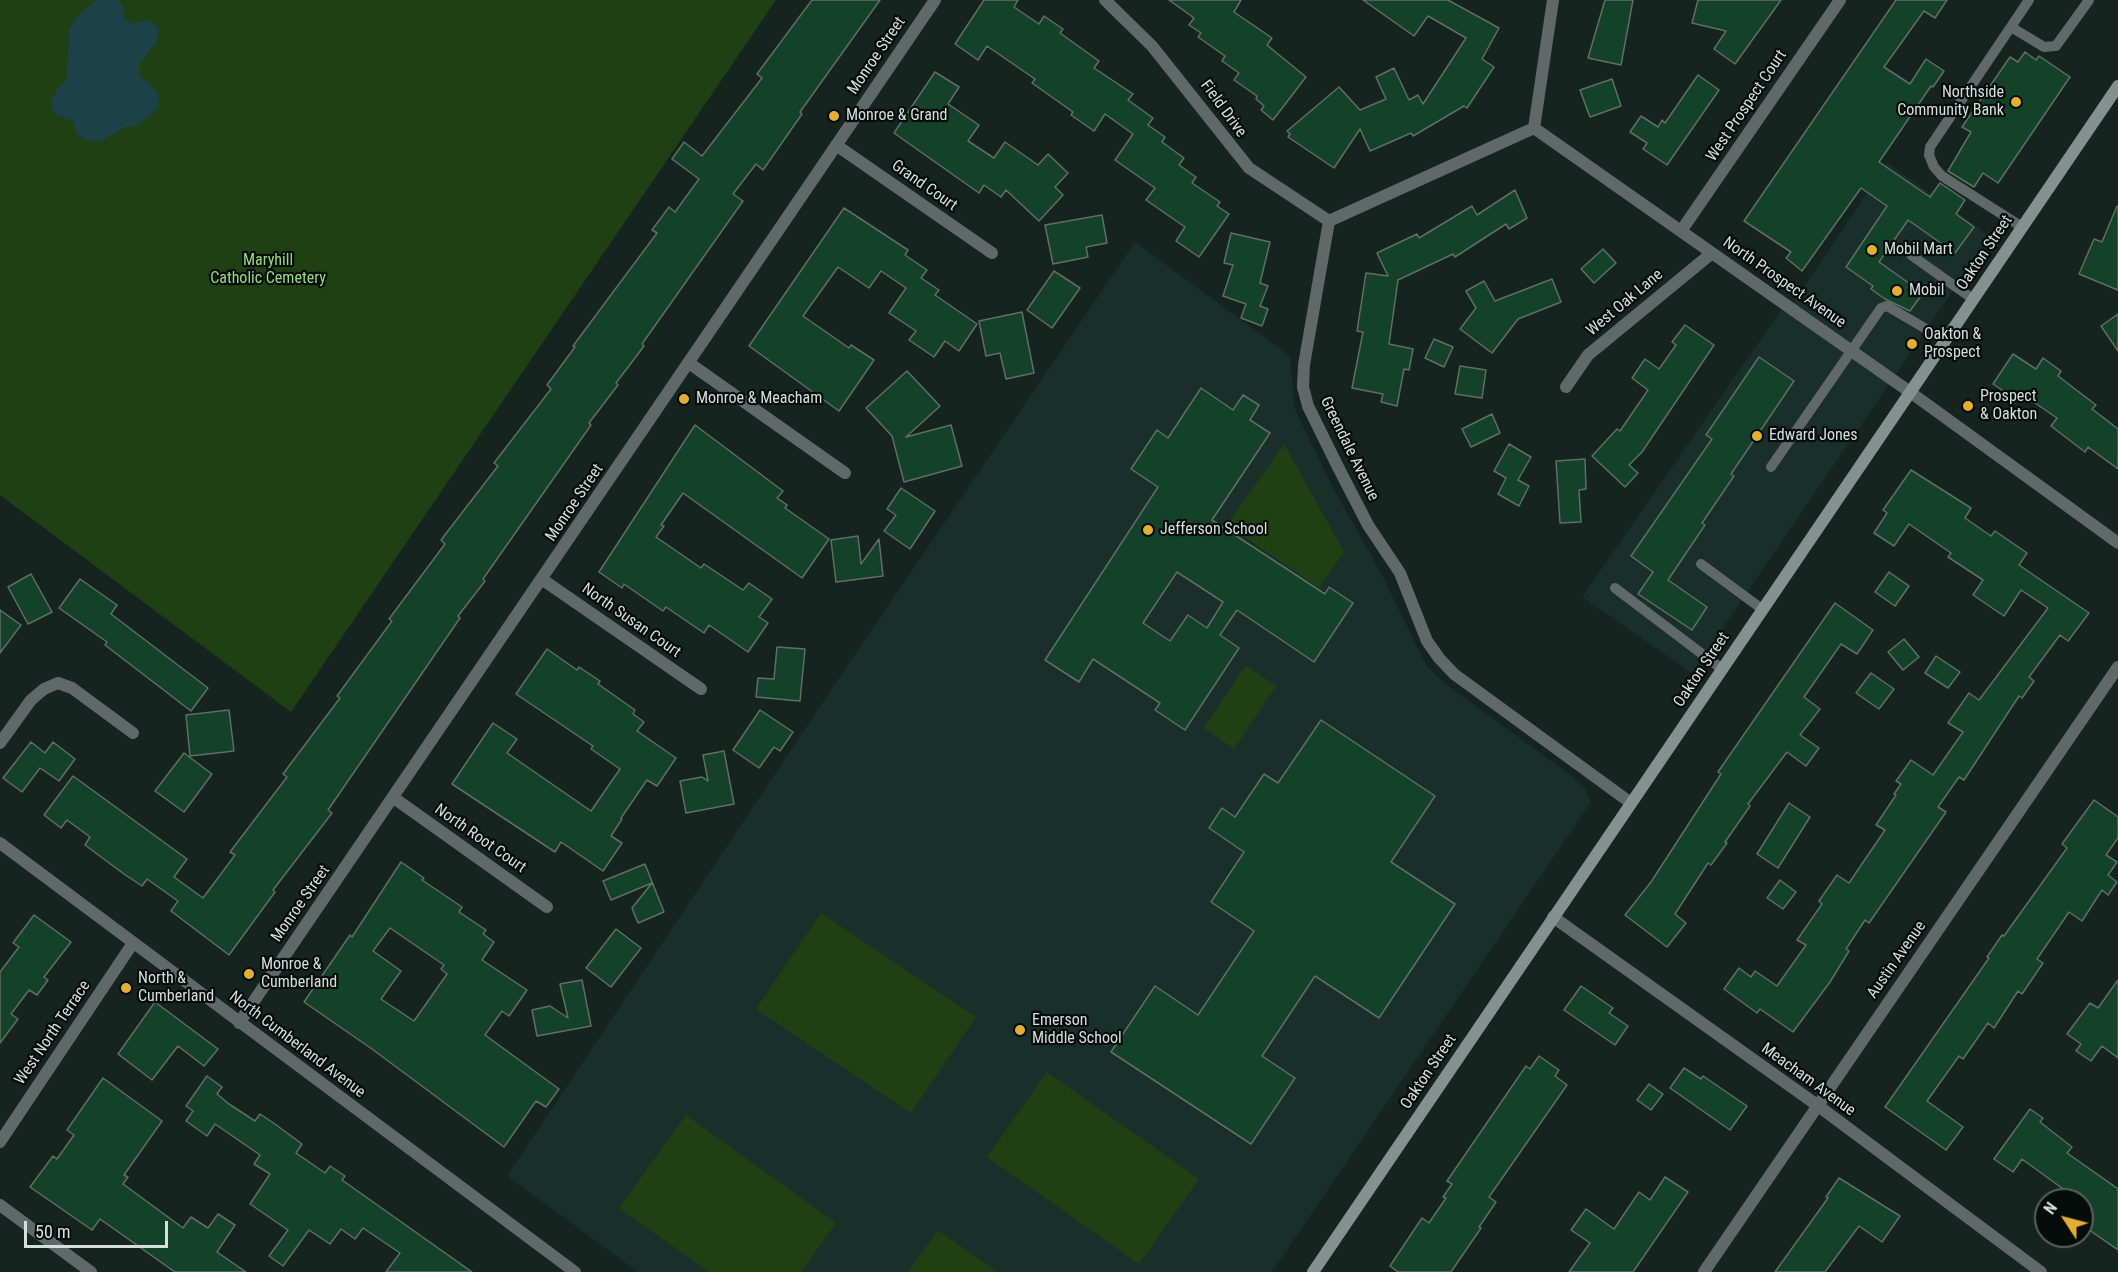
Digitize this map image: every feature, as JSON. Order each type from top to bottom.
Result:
[{"type":"main road","name":"Oakton Street","points":[[1313,1272],[2118,86]]},
{"type":"street","name":"Monroe Street","points":[[239,1023],[543,580],[935,0]]},
{"type":"street","name":"Field Drive","points":[[1105,0],[1152,46],[1248,168],[1329,220]]},
{"type":"street","points":[[1329,220],[1534,128],[1553,0]]},
{"type":"street","name":"West Prospect Court","points":[[1682,231],[1840,0]]},
{"type":"street","name":"North Prospect Avenue","points":[[1534,128],[1851,350],[2118,543]]},
{"type":"street","name":"Grand Court","points":[[837,145],[992,253]]},
{"type":"street","name":"Greendale Avenue","points":[[1329,220],[1304,365],[1303,387],[1308,406],[1368,525],[1400,573],[1427,641],[1454,674],[1631,803]]},
{"type":"street","name":"West Oak Lane","points":[[1566,387],[1588,355],[1712,253]]},
{"type":"street","points":[[689,363],[845,473]]},
{"type":"street","name":"North Susan Court","points":[[543,580],[701,689]]},
{"type":"street","name":"Austin Avenue","points":[[1704,1272],[2118,667]]},
{"type":"street","points":[[0,743],[31,700],[44,689],[58,683],[72,688],[132,734]]},
{"type":"street","name":"North Root Court","points":[[394,798],[547,907]]},
{"type":"street","name":"North Cumberland Avenue","points":[[0,843],[575,1272]]},
{"type":"street","name":"Meacham Avenue","points":[[1553,917],[1817,1105],[2041,1272]]},
{"type":"street","name":"West North Terrace","points":[[0,1142],[133,943]]},
{"type":"street","points":[[0,1205],[91,1272]]},
{"type":"lane","points":[[2022,227],[1942,176],[1934,167],[1929,155],[1930,147],[2029,0]]},
{"type":"lane","points":[[2011,27],[2044,47],[2056,46],[2089,0]]},
{"type":"lane","points":[[1911,255],[1973,299]]},
{"type":"lane","points":[[1771,467],[1881,308],[1887,306],[1946,340]]},
{"type":"lane","points":[[1701,564],[1762,609]]},
{"type":"lane","points":[[1616,588],[1722,669]]},
{"type":"shaded area","points":[[1887,163],[1990,236],[1692,673],[1582,597],[1786,303],[1791,306]]},
{"type":"shaded area","name":"Emerson Middle School","points":[[1135,242],[1290,356],[1294,407],[1332,486],[1381,573],[1426,665],[1443,682],[1576,779],[1585,789],[1591,802],[1272,1272],[638,1272],[507,1176],[845,669]]},
{"type":"green space","name":"Maryhill Catholic Cemetery","points":[[0,0],[776,0],[291,712],[0,495]]},
{"type":"green space","points":[[1284,444],[1344,552],[1319,588],[1227,525]]},
{"type":"green space","points":[[1246,665],[1276,686],[1234,749],[1204,728]]},
{"type":"green space","points":[[821,913],[976,1017],[911,1113],[756,1009]]},
{"type":"green space","points":[[1047,1072],[1199,1179],[1139,1264],[987,1157]]},
{"type":"green space","points":[[686,1115],[836,1223],[801,1272],[709,1272],[619,1208]]},
{"type":"green space","points":[[938,1230],[997,1272],[908,1272]]},
{"type":"water","points":[[97,0],[117,0],[122,4],[125,19],[133,24],[144,20],[152,22],[159,30],[157,41],[140,63],[140,76],[158,92],[159,108],[137,126],[127,126],[101,141],[87,140],[76,134],[74,122],[53,113],[51,101],[57,89],[67,79],[69,29],[78,15]]},
{"type":"building","points":[[812,0],[880,0],[800,112],[802,114],[763,170],[756,164],[733,194],[743,201],[642,344],[644,346],[616,383],[618,385],[589,423],[591,425],[483,579],[485,581],[458,616],[460,618],[328,810],[332,813],[273,890],[275,892],[229,955],[171,911],[178,901],[147,879],[142,886],[124,874],[85,845],[90,837],[67,820],[61,828],[44,815],[73,776],[187,859],[174,877],[203,898],[235,855],[230,852],[287,777],[283,774],[340,698],[337,696],[392,621],[389,619],[445,544],[441,540],[498,466],[494,463],[551,389],[547,385],[575,347],[573,346],[657,233],[652,230],[669,207],[675,212],[699,179],[672,159],[684,142],[702,156],[762,78],[757,74]]},
{"type":"building","points":[[984,0],[1018,0],[1014,7],[1039,24],[1044,16],[1063,29],[1060,33],[1099,61],[1094,68],[1133,94],[1128,100],[1153,118],[1148,125],[1165,137],[1162,142],[1184,158],[1179,165],[1196,177],[1192,183],[1220,202],[1217,206],[1229,214],[1199,257],[1176,241],[1185,227],[1146,200],[1155,188],[1115,160],[1133,134],[1105,114],[1094,131],[1071,115],[1073,112],[1032,83],[1035,79],[987,46],[978,60],[955,44]]},
{"type":"building","points":[[1169,0],[1241,0],[1234,12],[1272,38],[1267,45],[1306,77],[1273,120],[1261,110],[1264,106],[1256,99],[1257,96],[1234,80],[1239,73],[1222,61],[1225,56],[1198,37],[1201,33],[1189,25],[1194,18]]},
{"type":"building","points":[[1363,0],[1448,0],[1499,28],[1482,59],[1494,67],[1467,108],[1464,106],[1413,136],[1411,133],[1370,151],[1360,129],[1334,168],[1288,137],[1290,134],[1287,131],[1339,87],[1360,110],[1386,99],[1376,77],[1394,68],[1409,100],[1418,95],[1423,104],[1466,38],[1428,16],[1414,36]]},
{"type":"building","points":[[1605,0],[1633,0],[1621,65],[1588,58]]},
{"type":"building","points":[[1698,0],[1781,0],[1735,64],[1714,49],[1726,31],[1692,23]]},
{"type":"building","points":[[1896,0],[1947,0],[1935,18],[1924,11],[1884,67],[1910,84],[1926,59],[1944,71],[1933,87],[1931,86],[1879,162],[1930,197],[1940,183],[1965,200],[1956,214],[1974,227],[1955,253],[1908,220],[1879,262],[1923,293],[1910,311],[1885,299],[1871,289],[1873,286],[1846,267],[1887,206],[1861,188],[1802,271],[1786,258],[1791,252],[1744,221]]},
{"type":"building","name":"Northside Community Bank","points":[[2025,52],[2036,60],[2039,56],[2070,77],[1998,183],[1983,173],[1974,187],[1948,171],[1971,132],[1962,127],[2010,57],[2018,62]]},
{"type":"building","points":[[935,72],[959,87],[948,104],[979,125],[968,141],[994,158],[1005,142],[1038,165],[1048,154],[1068,173],[1055,187],[1063,195],[1039,221],[1006,190],[1001,197],[984,185],[979,193],[894,133]]},
{"type":"building","points":[[1698,75],[1719,90],[1667,165],[1643,149],[1647,143],[1630,132],[1641,116],[1658,127],[1662,120],[1665,123]]},
{"type":"building","points":[[1612,79],[1621,106],[1590,117],[1580,90]]},
{"type":"building","points":[[1515,190],[1527,218],[1509,229],[1506,224],[1455,257],[1453,254],[1398,280],[1389,344],[1413,349],[1409,370],[1404,369],[1397,406],[1381,402],[1383,394],[1352,388],[1363,332],[1357,331],[1366,273],[1388,276],[1377,253],[1417,234],[1419,238],[1472,206],[1477,215]]},
{"type":"building","points":[[2117,206],[2118,290],[2079,274],[2094,239],[2102,242]]},
{"type":"building","points":[[844,208],[908,250],[905,255],[927,270],[921,278],[939,290],[935,295],[977,324],[959,351],[945,341],[934,357],[909,340],[916,331],[889,313],[906,288],[881,271],[869,288],[838,267],[803,316],[849,348],[851,345],[874,360],[839,411],[749,346]]},
{"type":"building","points":[[1102,215],[1107,243],[1086,247],[1088,257],[1053,264],[1045,225]]},
{"type":"building","points":[[1231,233],[1270,242],[1260,283],[1268,286],[1260,306],[1268,309],[1262,326],[1241,318],[1246,304],[1223,296],[1233,265],[1224,263]]},
{"type":"building","points":[[1603,249],[1616,263],[1594,283],[1581,269]]},
{"type":"building","points":[[1054,271],[1080,288],[1052,328],[1027,310]]},
{"type":"building","points":[[1552,279],[1561,302],[1518,319],[1492,353],[1460,329],[1476,308],[1466,291],[1484,281],[1495,301]]},
{"type":"building","points":[[1022,312],[1034,373],[1006,379],[1000,353],[986,356],[979,321]]},
{"type":"building","points":[[2118,314],[2118,351],[2101,326]]},
{"type":"building","points":[[1685,325],[1714,345],[1642,452],[1629,465],[1638,473],[1625,487],[1592,456],[1617,429],[1620,431],[1648,390],[1632,378],[1645,359],[1659,369],[1676,345],[1672,342]]},
{"type":"building","points":[[1434,339],[1453,347],[1444,367],[1425,358]]},
{"type":"building","points":[[2013,354],[2036,369],[2043,358],[2061,371],[2058,376],[2096,405],[2092,409],[2118,429],[2118,469],[2088,447],[2085,452],[2051,426],[2057,418],[2019,392],[2014,398],[1993,384]]},
{"type":"building","points":[[1759,357],[1794,381],[1731,474],[1734,476],[1702,523],[1705,525],[1668,580],[1707,607],[1692,630],[1638,594],[1653,572],[1631,556],[1712,439],[1706,435]]},
{"type":"building","points":[[1460,366],[1486,370],[1482,398],[1455,394]]},
{"type":"building","points":[[907,371],[940,406],[906,437],[951,425],[962,466],[904,482],[892,436],[866,408]]},
{"type":"building","points":[[1201,388],[1233,410],[1243,395],[1259,405],[1250,420],[1270,433],[1212,520],[1325,594],[1329,587],[1353,603],[1314,662],[1237,610],[1220,635],[1239,648],[1185,730],[1155,710],[1160,703],[1093,659],[1079,682],[1045,660],[1158,487],[1131,469],[1157,430],[1168,438]],"holes":[[[1177,572],[1223,602],[1207,628],[1188,615],[1170,641],[1143,623]]]},
{"type":"building","points":[[1492,414],[1500,433],[1471,447],[1462,429]]},
{"type":"building","points":[[695,425],[783,491],[777,498],[787,505],[785,508],[829,539],[802,578],[683,493],[661,525],[664,526],[656,537],[701,568],[704,564],[743,590],[749,583],[772,599],[759,617],[768,623],[748,652],[709,625],[704,633],[666,607],[663,611],[624,584],[622,588],[599,572]]},
{"type":"building","points":[[1509,444],[1531,457],[1518,480],[1529,486],[1519,506],[1498,494],[1506,478],[1494,471]]},
{"type":"building","points":[[1585,459],[1586,489],[1579,490],[1581,522],[1560,523],[1556,461]]},
{"type":"building","points":[[1911,470],[1971,508],[1965,518],[1991,536],[1995,531],[2027,553],[2019,565],[2089,613],[2068,641],[2060,635],[2029,677],[2034,681],[2022,698],[2019,696],[1964,780],[1959,777],[1938,807],[1946,812],[1869,923],[1865,920],[1846,949],[1849,951],[1830,982],[1793,1032],[1760,1009],[1757,1013],[1724,989],[1739,968],[1751,977],[1755,971],[1777,986],[1806,945],[1797,940],[1822,904],[1819,901],[1837,875],[1849,883],[1885,830],[1876,825],[1896,795],[1894,794],[1901,784],[1896,781],[1911,760],[1933,775],[1963,732],[1948,723],[1969,693],[1979,700],[2048,608],[2021,590],[2004,616],[1973,595],[1983,580],[1948,557],[1951,553],[1909,524],[1894,546],[1874,533],[1887,513],[1883,510]]},
{"type":"building","points":[[901,488],[935,511],[910,549],[884,531],[896,515],[887,509]]},
{"type":"building","points":[[858,536],[861,564],[879,539],[883,576],[836,582],[831,540]]},
{"type":"building","points":[[1889,572],[1909,586],[1895,606],[1875,592]]},
{"type":"building","points":[[31,574],[52,612],[28,624],[8,587]]},
{"type":"building","points":[[80,579],[117,605],[111,614],[208,688],[191,711],[105,645],[107,642],[59,608]]},
{"type":"building","points":[[1835,603],[1873,630],[1857,654],[1841,644],[1804,697],[1820,709],[1800,735],[1819,748],[1806,766],[1787,752],[1748,804],[1750,806],[1725,842],[1727,843],[1711,865],[1708,863],[1675,914],[1686,923],[1667,947],[1625,915],[1651,882],[1721,774],[1718,772]]},
{"type":"building","points":[[0,610],[21,625],[0,653]]},
{"type":"building","points":[[1904,639],[1919,657],[1903,670],[1888,652]]},
{"type":"building","points":[[777,647],[805,649],[800,701],[756,697],[758,678],[774,679]]},
{"type":"building","points":[[547,649],[577,670],[579,667],[600,681],[598,684],[635,710],[633,714],[644,722],[637,731],[676,758],[657,786],[647,780],[621,818],[611,836],[622,843],[603,871],[561,842],[555,852],[452,784],[493,723],[517,739],[507,753],[591,811],[620,769],[591,749],[593,746],[516,694]]},
{"type":"building","points":[[1936,656],[1960,672],[1948,688],[1925,673]]},
{"type":"building","points":[[1871,673],[1894,689],[1879,709],[1856,693]]},
{"type":"building","points":[[229,710],[234,751],[190,756],[186,715]]},
{"type":"building","points":[[760,710],[793,732],[780,751],[774,747],[759,768],[733,750]]},
{"type":"building","points":[[1321,720],[1435,796],[1391,862],[1455,904],[1379,1018],[1315,976],[1262,1056],[1295,1078],[1251,1144],[1111,1052],[1155,986],[1198,1015],[1254,931],[1211,902],[1244,852],[1209,828],[1222,808],[1235,817],[1264,774],[1278,783]]},
{"type":"building","points":[[31,742],[45,753],[53,742],[75,759],[59,781],[40,768],[22,792],[3,778]]},
{"type":"building","points":[[724,751],[734,804],[686,813],[680,781],[702,777],[708,781],[703,755]]},
{"type":"building","points":[[184,753],[212,774],[184,812],[155,791]]},
{"type":"building","points":[[2094,800],[2118,817],[2118,838],[2106,855],[2117,862],[2108,875],[2117,882],[2108,895],[2102,890],[2082,921],[2069,912],[2037,959],[2043,963],[2022,994],[2018,991],[1994,1028],[1988,1023],[1963,1059],[1959,1056],[1927,1101],[1963,1127],[1946,1150],[1885,1107],[1989,958],[1987,957],[2002,935],[2004,936],[2067,848],[2062,844]]},
{"type":"building","points":[[1789,803],[1810,817],[1778,868],[1757,854]]},
{"type":"building","points":[[401,862],[424,878],[422,880],[462,907],[459,912],[486,930],[483,934],[494,942],[482,960],[527,990],[509,1016],[502,1011],[485,1035],[559,1089],[546,1107],[536,1101],[504,1147],[372,1049],[304,1002],[350,935],[352,937]],"holes":[[[390,928],[444,965],[441,969],[447,974],[414,1021],[381,999],[401,971],[373,951]]]},
{"type":"building","points":[[645,864],[664,912],[638,923],[632,908],[652,883],[611,900],[603,881]]},
{"type":"building","points":[[1780,880],[1796,892],[1783,909],[1767,898]]},
{"type":"building","points":[[34,915],[71,942],[44,977],[48,980],[37,995],[29,990],[11,1014],[18,1019],[0,1043],[0,972],[19,947],[13,943]]},
{"type":"building","points":[[616,929],[641,948],[611,987],[586,968]]},
{"type":"building","points":[[582,980],[591,1026],[537,1036],[532,1010],[550,1006],[568,1018],[560,984]]},
{"type":"building","points":[[2118,980],[2118,1058],[2102,1046],[2091,1061],[2076,1051],[2081,1044],[2067,1034],[2090,1003],[2098,1008]]},
{"type":"building","points":[[1581,986],[1613,1008],[1609,1013],[1628,1026],[1615,1045],[1564,1010]]},
{"type":"building","points":[[155,1002],[218,1049],[204,1066],[178,1046],[152,1080],[118,1054]]},
{"type":"building","points":[[1539,1056],[1559,1070],[1555,1076],[1567,1085],[1489,1197],[1496,1202],[1479,1227],[1481,1228],[1451,1272],[1398,1272],[1390,1266],[1422,1218],[1429,1223],[1446,1198],[1443,1197],[1452,1184],[1447,1181],[1526,1066],[1530,1069]]},
{"type":"building","points":[[1684,1068],[1701,1079],[1703,1076],[1747,1106],[1730,1130],[1670,1088]]},
{"type":"building","points":[[207,1076],[222,1087],[217,1094],[229,1104],[255,1121],[260,1114],[275,1124],[302,1144],[296,1153],[325,1173],[330,1166],[345,1176],[342,1180],[472,1272],[386,1272],[400,1253],[363,1228],[355,1239],[341,1229],[330,1244],[309,1230],[283,1266],[269,1256],[288,1230],[250,1204],[270,1174],[254,1164],[260,1155],[215,1124],[207,1136],[186,1121],[193,1111],[186,1106]]},
{"type":"building","points":[[103,1078],[162,1121],[124,1175],[128,1177],[123,1184],[183,1228],[191,1217],[208,1228],[218,1214],[235,1225],[217,1252],[246,1272],[175,1272],[100,1219],[92,1230],[30,1187],[53,1156],[57,1159],[74,1135],[67,1130]]},
{"type":"building","points":[[1649,1084],[1663,1094],[1651,1110],[1637,1100]]},
{"type":"building","points":[[2030,1109],[2043,1118],[2040,1122],[2072,1147],[2067,1153],[2118,1189],[2118,1250],[2094,1233],[2094,1188],[2062,1188],[2022,1159],[2013,1172],[1994,1159]]},
{"type":"building","points":[[1665,1177],[1688,1192],[1633,1272],[1569,1272],[1590,1243],[1571,1230],[1586,1209],[1614,1229],[1639,1192],[1650,1200]]},
{"type":"building","points":[[1839,1178],[1900,1216],[1882,1242],[1859,1226],[1825,1272],[1775,1272],[1828,1198],[1826,1197]]},
{"type":"place","name":"Northside Community Bank","points":[[2016,102]]},
{"type":"place","name":"Monroe & Grand","points":[[834,116]]},
{"type":"place","name":"Mobil Mart","points":[[1872,250]]},
{"type":"place","name":"Mobil","points":[[1897,291]]},
{"type":"place","name":"Oakton & Prospect","points":[[1912,344]]},
{"type":"place","name":"Monroe & Meacham","points":[[684,399]]},
{"type":"place","name":"Prospect & Oakton","points":[[1968,406]]},
{"type":"place","name":"Edward Jones","points":[[1757,436]]},
{"type":"place","name":"Jefferson School","points":[[1148,530]]},
{"type":"place","name":"Monroe & Cumberland","points":[[249,974]]},
{"type":"place","name":"North & Cumberland","points":[[126,988]]},
{"type":"place","name":"Emerson Middle School","points":[[1020,1030]]}]
